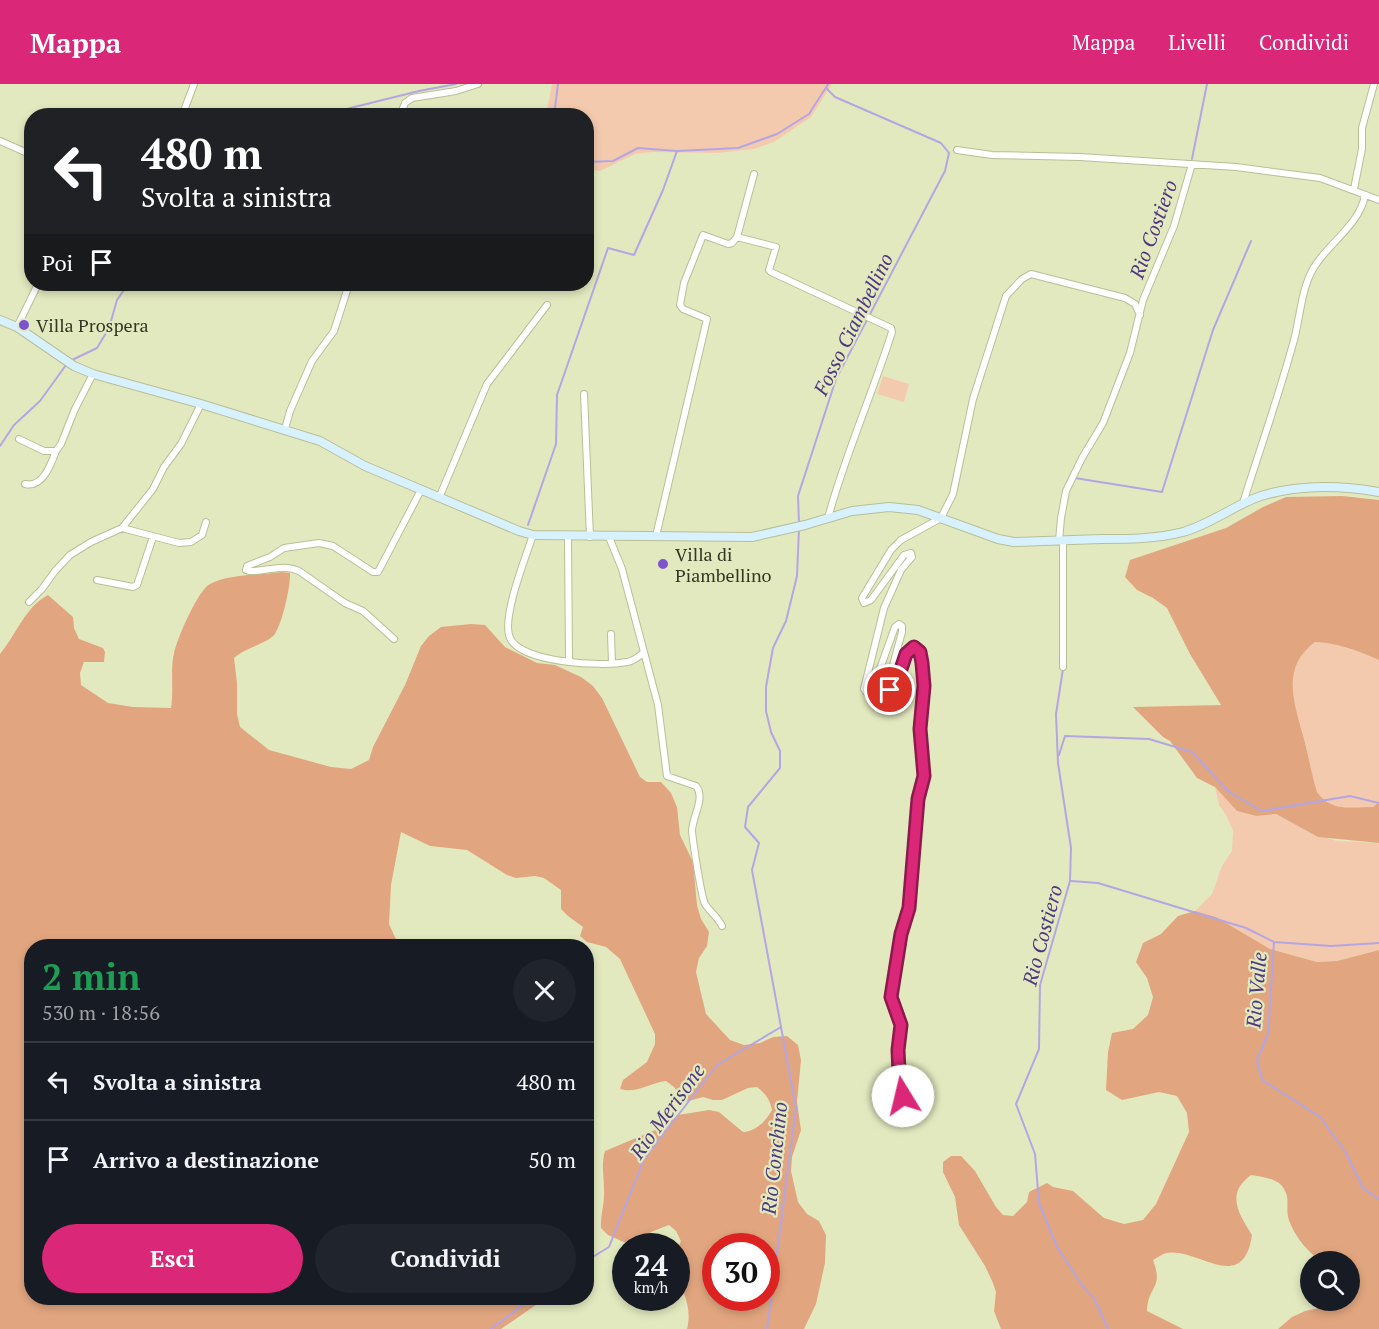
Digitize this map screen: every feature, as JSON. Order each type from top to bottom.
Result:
[{"type":"main road","points":[[0,320],[17,327],[74,366],[93,374],[320,441],[365,466],[533,535],[752,537],[799,527],[852,511],[889,507],[918,510],[998,539],[1014,542],[1138,538],[1183,532],[1203,525],[1243,503],[1282,491],[1328,487],[1379,492]]},
{"type":"street","points":[[185,108],[194,84]]},
{"type":"street","points":[[403,108],[405,103],[412,98],[456,91],[478,84]]},
{"type":"street","points":[[1354,189],[1362,149],[1362,128],[1374,84]]},
{"type":"street","points":[[0,141],[24,152]]},
{"type":"street","points":[[957,150],[992,155],[1080,157],[1236,167],[1320,178],[1379,200]]},
{"type":"street","points":[[1063,667],[1061,518],[1066,491],[1108,410],[1130,353],[1143,300],[1173,226],[1192,164]]},
{"type":"street","points":[[656,536],[707,319],[683,309],[680,305],[684,283],[703,235],[728,244],[737,237],[754,174]]},
{"type":"street","points":[[1243,503],[1293,341],[1312,270],[1355,218],[1363,206],[1365,195]]},
{"type":"street","points":[[737,237],[776,248],[769,270],[771,272],[891,328],[892,332],[838,482],[828,518]]},
{"type":"street","points":[[903,1096],[898,1050],[901,1025],[891,997],[901,934],[909,908],[918,799],[924,776],[920,729],[924,686],[920,652],[914,647],[906,654],[894,690],[887,687],[902,632],[902,627],[898,624],[872,691],[866,692],[864,689],[884,608],[901,570],[912,557],[911,553],[907,552],[903,555],[871,600],[864,603],[862,598],[891,550],[901,540],[941,518],[953,494],[973,399],[1006,296],[1014,287],[1031,274],[1049,277],[1125,298],[1135,304],[1140,315]]},
{"type":"street","points":[[17,327],[35,291]]},
{"type":"street","points":[[285,429],[290,411],[312,361],[334,331],[347,291]]},
{"type":"street","points":[[439,498],[487,384],[547,305]]},
{"type":"street","points":[[25,484],[30,485],[39,481],[51,464],[84,389],[93,374]]},
{"type":"street","points":[[584,394],[590,537]]},
{"type":"street","points":[[29,602],[42,590],[70,555],[91,542],[122,528],[153,489],[164,467],[181,444],[201,404]]},
{"type":"street","points":[[19,439],[44,451],[56,451]]},
{"type":"street","points":[[394,639],[363,611],[345,603],[291,567],[246,570],[247,566],[284,548],[319,543],[333,546],[373,572],[378,572],[421,490]]},
{"type":"street","points":[[122,528],[187,543],[202,535],[206,522]]},
{"type":"street","points":[[533,535],[509,614],[507,627],[510,639],[519,648],[544,659],[570,662],[627,662],[643,653]]},
{"type":"street","points":[[97,580],[133,587],[137,585],[153,537]]},
{"type":"street","points":[[568,537],[570,662]]},
{"type":"street","points":[[609,537],[624,578],[658,705],[667,776],[699,789],[700,796],[692,829],[699,875],[704,902],[723,926]]},
{"type":"street","points":[[611,634],[612,663]]},
{"type":"shaded area","points":[[552,84],[832,84],[811,117],[774,142],[754,149],[717,153],[635,154],[600,171],[594,170],[594,108],[547,108]]},
{"type":"shaded area","points":[[883,376],[909,384],[904,402],[877,394]]},
{"type":"shaded area","points":[[1342,496],[1379,500],[1379,660],[1340,646],[1315,642],[1298,662],[1294,672],[1293,695],[1317,792],[1328,803],[1335,806],[1373,807],[1379,802],[1379,843],[1318,837],[1276,814],[1256,816],[1237,811],[1215,787],[1197,778],[1170,741],[1133,707],[1221,705],[1190,654],[1167,608],[1137,590],[1125,577],[1130,560],[1226,528],[1286,497]]},
{"type":"shaded area","points":[[290,573],[282,617],[275,633],[263,643],[234,658],[237,714],[240,727],[269,750],[331,767],[351,769],[369,760],[421,646],[441,627],[485,625],[505,647],[537,663],[555,665],[581,677],[593,686],[602,698],[640,777],[647,782],[661,782],[671,793],[677,807],[680,835],[693,862],[697,905],[701,919],[709,932],[707,946],[699,958],[696,972],[706,1014],[730,1040],[744,1045],[760,1043],[773,1037],[787,1036],[798,1045],[801,1060],[797,1102],[801,1130],[792,1157],[791,1171],[798,1202],[807,1214],[819,1221],[826,1235],[825,1263],[816,1304],[804,1329],[687,1329],[690,1311],[690,1233],[677,1233],[669,1225],[650,1233],[612,1233],[612,1237],[601,1228],[605,1151],[660,1128],[678,1115],[709,1110],[719,1112],[743,1132],[752,1130],[764,1122],[772,1110],[765,1095],[757,1087],[748,1088],[722,1100],[703,1097],[685,1102],[674,1087],[666,1081],[638,1089],[620,1089],[623,1080],[647,1062],[655,1044],[655,1034],[620,959],[606,947],[594,944],[594,939],[584,939],[580,936],[583,927],[561,909],[561,890],[544,878],[535,876],[516,878],[507,875],[467,850],[430,846],[401,832],[391,885],[389,924],[396,939],[24,939],[24,1305],[536,1305],[501,1329],[0,1329],[0,654],[27,614],[48,595],[73,617],[74,628],[79,639],[103,648],[105,652],[104,662],[84,662],[80,673],[81,685],[108,703],[133,707],[171,708],[174,653],[184,627],[205,588],[226,578]]},
{"type":"shaded area","points":[[1315,642],[1340,646],[1379,660],[1379,802],[1373,807],[1335,806],[1328,803],[1317,792],[1293,695],[1294,672],[1298,662]]},
{"type":"shaded area","points":[[1215,787],[1237,811],[1256,816],[1276,814],[1309,832],[1337,841],[1379,843],[1379,950],[1337,961],[1317,962],[1270,949],[1216,917],[1195,911],[1212,894],[1222,866],[1232,851],[1233,831],[1219,805]]},
{"type":"shaded area","points":[[1195,911],[1216,917],[1270,949],[1317,962],[1337,961],[1379,950],[1379,1329],[1278,1329],[1292,1317],[1305,1311],[1360,1311],[1360,1251],[1309,1251],[1290,1223],[1287,1196],[1281,1185],[1269,1179],[1251,1175],[1238,1189],[1236,1197],[1239,1212],[1252,1235],[1247,1253],[1239,1263],[1229,1266],[1218,1265],[1179,1253],[1166,1253],[1153,1260],[1157,1277],[1147,1311],[1183,1329],[1001,1329],[994,1311],[996,1292],[993,1283],[959,1225],[955,1197],[943,1172],[943,1162],[951,1156],[961,1156],[975,1171],[1003,1215],[1013,1216],[1027,1202],[1029,1192],[1047,1183],[1053,1187],[1073,1191],[1104,1218],[1124,1224],[1143,1220],[1156,1204],[1189,1132],[1187,1113],[1177,1096],[1159,1092],[1122,1100],[1106,1090],[1108,1052],[1112,1033],[1133,1029],[1148,1015],[1153,997],[1147,978],[1136,962],[1143,943],[1161,934],[1178,916]]},
{"type":"waterway","points":[[350,108],[456,84]]},
{"type":"waterway","points":[[555,108],[558,84]]},
{"type":"waterway","name":"Fosso Ciambellino","points":[[799,523],[798,496],[836,379],[945,171],[949,153],[941,143],[835,97],[826,88],[828,84]]},
{"type":"waterway","points":[[1192,159],[1207,84]]},
{"type":"waterway","points":[[594,288],[608,248],[634,255],[663,190],[677,151],[738,148],[777,134],[809,114],[825,89]]},
{"type":"waterway","points":[[594,162],[613,161],[638,148],[677,151]]},
{"type":"waterway","points":[[1075,478],[1162,492],[1213,330],[1251,241]]},
{"type":"waterway","points":[[70,361],[97,348],[109,328],[117,300],[123,291]]},
{"type":"waterway","points":[[528,525],[556,444],[557,395],[593,291]]},
{"type":"waterway","points":[[0,446],[14,425],[40,401],[66,365]]},
{"type":"waterway","name":"Fosso Ciambellino","points":[[767,1329],[796,1108],[752,870],[759,843],[745,827],[748,807],[780,768],[780,751],[771,732],[766,711],[766,687],[773,648],[786,621],[797,576],[799,529]]},
{"type":"waterway","name":"Rio Costiero","points":[[1063,669],[1056,714],[1058,763],[1071,848],[1070,881],[1040,985],[1039,1049],[1016,1104],[1035,1154],[1039,1203],[1057,1247],[1084,1288],[1094,1298],[1108,1329]]},
{"type":"waterway","points":[[1059,755],[1065,736],[1149,739],[1192,752],[1229,792],[1262,811],[1350,796],[1379,803]]},
{"type":"waterway","name":"Rio Valle","points":[[1071,881],[1098,883],[1246,928],[1274,942],[1331,946],[1379,943]]},
{"type":"waterway","name":"Rio Valle","points":[[1274,942],[1268,1034],[1257,1060],[1262,1080],[1320,1117],[1346,1153],[1363,1188],[1379,1199]]},
{"type":"waterway","name":"Rio Merisone","points":[[594,1256],[609,1247],[644,1159],[717,1065],[781,1027]]},
{"type":"waterway","name":"Rio Merisone","points":[[491,1329],[523,1305]]},
{"type":"place","name":"Villa Prospera","points":[[24,325]]},
{"type":"place","name":"Villa di Piambellino","points":[[663,564]]},
{"type":"route","points":[[890,690],[894,690],[906,654],[914,647],[920,652],[924,686],[920,729],[924,776],[918,799],[909,908],[901,934],[891,997],[901,1025],[898,1050],[903,1096]]},
{"type":"water label","name":"Rio Conchino","points":[[774,1158]]}]
